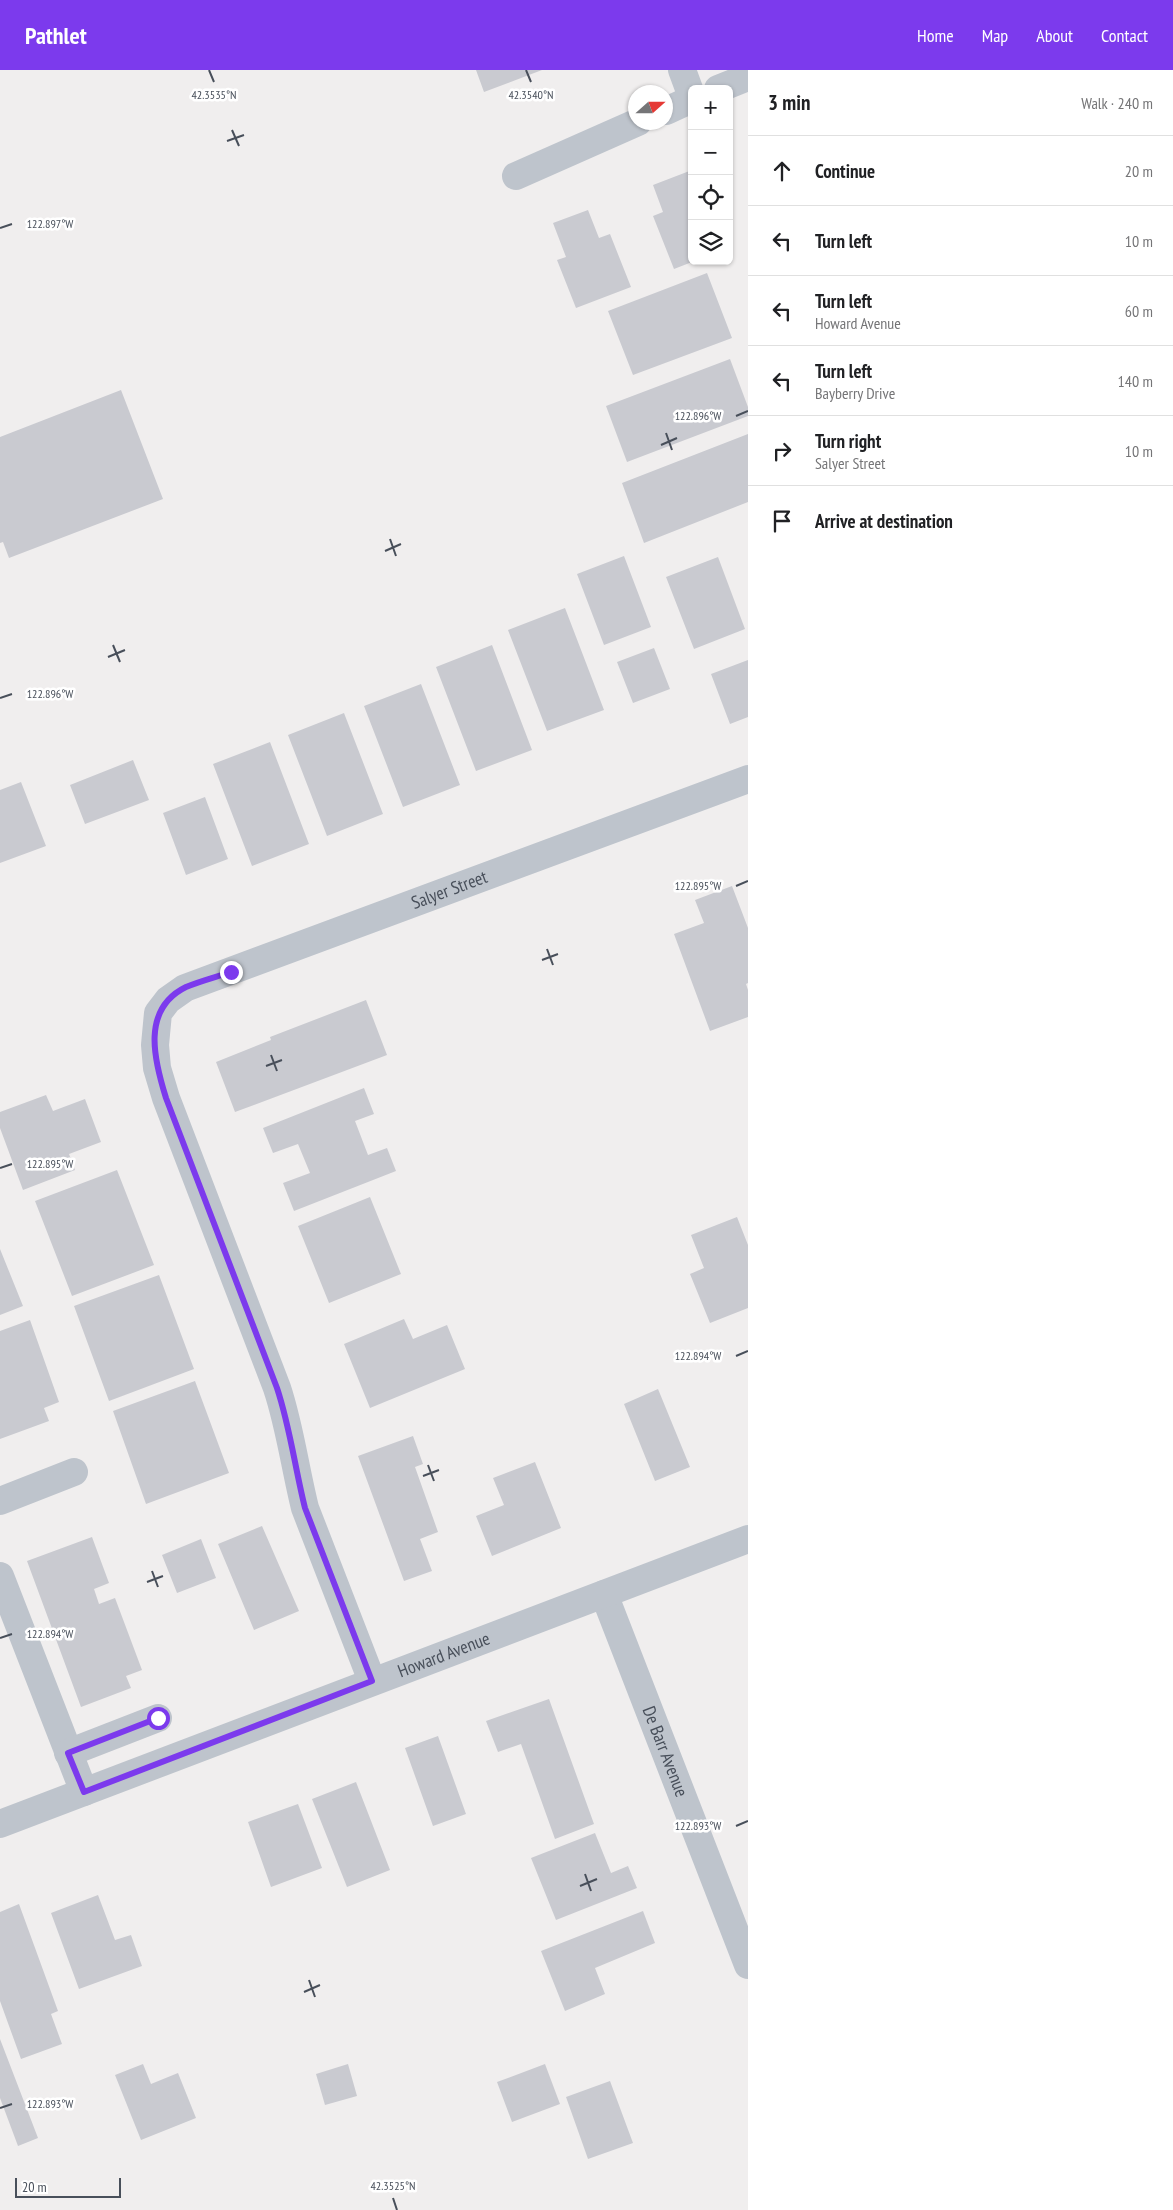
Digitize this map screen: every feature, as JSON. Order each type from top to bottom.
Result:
[{"type":"street","points":[[682,70],[688,87]]},
{"type":"street","points":[[728,85],[748,77]]},
{"type":"street","points":[[673,108],[688,100]]},
{"type":"street","points":[[516,176],[628,126]]},
{"type":"street","name":"Salyer Street","points":[[372,1681],[305,1508],[287,1418],[277,1388],[166,1098],[157,1068],[154,1045],[158,1013],[168,1000],[185,988],[748,779]]},
{"type":"street","points":[[0,1500],[74,1472]]},
{"type":"street","name":"Howard Avenue","points":[[0,1824],[748,1538]]},
{"type":"street","points":[[0,1576],[84,1792]]},
{"type":"street","name":"De Barr Avenue","points":[[604,1594],[748,1965]]},
{"type":"street","points":[[68,1753],[158,1718]]},
{"type":"building","points":[[476,70],[542,70],[484,92]]},
{"type":"building","points":[[688,172],[688,264],[674,269],[653,216],[663,212],[653,185]]},
{"type":"building","points":[[588,210],[599,238],[610,234],[631,287],[576,308],[557,260],[566,257],[553,223]]},
{"type":"building","points":[[707,273],[732,338],[633,375],[608,311]]},
{"type":"building","points":[[730,359],[748,407],[748,416],[627,462],[606,406]]},
{"type":"building","points":[[121,390],[163,499],[9,558],[3,542],[0,543],[0,437]]},
{"type":"building","points":[[748,434],[748,502],[644,543],[622,483]]},
{"type":"building","points":[[624,556],[651,627],[604,645],[577,574]]},
{"type":"building","points":[[718,557],[745,629],[694,649],[666,577]]},
{"type":"building","points":[[565,608],[604,710],[547,731],[508,630]]},
{"type":"building","points":[[492,645],[532,750],[476,771],[436,667]]},
{"type":"building","points":[[654,648],[670,689],[633,703],[617,662]]},
{"type":"building","points":[[748,660],[748,717],[730,724],[711,674]]},
{"type":"building","points":[[421,684],[460,785],[403,807],[364,706]]},
{"type":"building","points":[[344,713],[383,814],[327,836],[288,735]]},
{"type":"building","points":[[270,742],[309,844],[252,866],[213,764]]},
{"type":"building","points":[[133,760],[149,800],[85,824],[70,785]]},
{"type":"building","points":[[21,782],[46,846],[0,863],[0,790]]},
{"type":"building","points":[[205,797],[228,859],[186,875],[163,813]]},
{"type":"building","points":[[732,886],[748,928],[748,983],[746,984],[748,990],[748,1017],[710,1031],[674,934],[704,923],[695,900]]},
{"type":"building","points":[[366,1000],[387,1055],[235,1112],[216,1062],[271,1040],[270,1037]]},
{"type":"building","points":[[364,1088],[374,1114],[355,1121],[368,1155],[387,1148],[396,1171],[294,1211],[283,1183],[310,1173],[298,1144],[273,1153],[263,1128]]},
{"type":"building","points":[[46,1095],[53,1111],[85,1099],[101,1142],[69,1154],[75,1170],[23,1190],[0,1128],[0,1112]]},
{"type":"building","points":[[117,1170],[154,1265],[72,1296],[35,1201]]},
{"type":"building","points":[[370,1197],[401,1274],[329,1303],[298,1226]]},
{"type":"building","points":[[737,1217],[748,1245],[748,1308],[710,1323],[690,1274],[704,1268],[691,1235]]},
{"type":"building","points":[[0,1249],[23,1306],[0,1315]]},
{"type":"building","points":[[159,1275],[194,1369],[109,1401],[74,1306]]},
{"type":"building","points":[[404,1319],[413,1339],[447,1325],[465,1369],[370,1408],[344,1344]]},
{"type":"building","points":[[30,1320],[59,1402],[44,1408],[49,1421],[0,1439],[0,1331]]},
{"type":"building","points":[[195,1381],[229,1473],[146,1504],[113,1411]]},
{"type":"building","points":[[658,1389],[690,1467],[655,1481],[624,1404]]},
{"type":"building","points":[[413,1436],[423,1464],[415,1467],[438,1532],[420,1539],[432,1571],[404,1581],[358,1456]]},
{"type":"building","points":[[535,1462],[561,1528],[492,1556],[476,1516],[504,1505],[493,1478]]},
{"type":"building","points":[[262,1526],[299,1611],[254,1630],[218,1544]]},
{"type":"building","points":[[92,1537],[109,1583],[94,1589],[99,1604],[115,1598],[142,1670],[126,1676],[131,1688],[81,1707],[27,1561]]},
{"type":"building","points":[[201,1539],[216,1578],[177,1593],[162,1555]]},
{"type":"building","points":[[549,1699],[594,1824],[555,1839],[521,1744],[498,1752],[486,1721]]},
{"type":"building","points":[[438,1736],[466,1814],[433,1826],[405,1748]]},
{"type":"building","points":[[356,1782],[390,1870],[347,1887],[312,1799]]},
{"type":"building","points":[[298,1804],[322,1868],[271,1887],[248,1822]]},
{"type":"building","points":[[595,1833],[611,1873],[628,1866],[637,1888],[556,1920],[531,1858]]},
{"type":"building","points":[[98,1895],[115,1940],[131,1935],[142,1966],[79,1989],[51,1913]]},
{"type":"building","points":[[19,1904],[58,2011],[51,2014],[62,2044],[21,2059],[0,2001],[0,1912]]},
{"type":"building","points":[[643,1911],[655,1943],[595,1968],[605,1994],[565,2011],[541,1951]]},
{"type":"building","points":[[0,2039],[38,2138],[18,2146],[0,2098]]},
{"type":"building","points":[[143,2064],[151,2084],[178,2073],[196,2118],[141,2140],[115,2075]]},
{"type":"building","points":[[348,2064],[357,2096],[325,2105],[316,2074]]},
{"type":"building","points":[[545,2064],[560,2104],[512,2122],[497,2082]]},
{"type":"building","points":[[610,2081],[633,2143],[588,2159],[566,2097]]},
{"type":"route","points":[[158,1718],[68,1753],[84,1792],[372,1681],[305,1508],[287,1418],[277,1388],[166,1098],[157,1068],[154,1045],[158,1013],[168,1000],[185,988],[231,972]]}]
